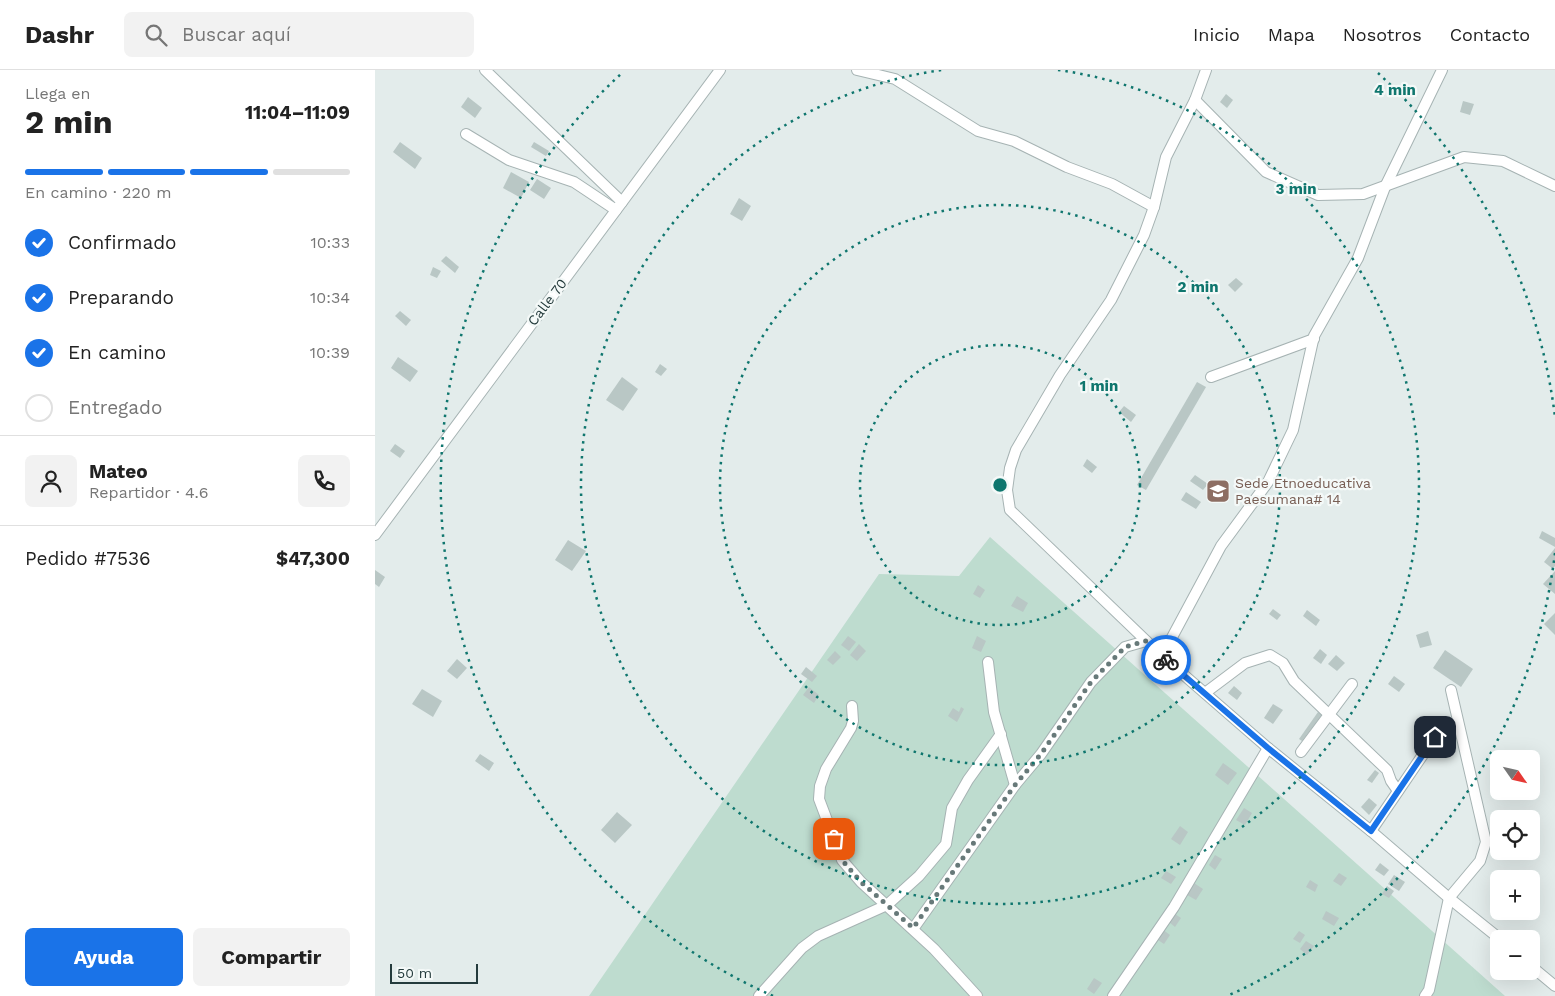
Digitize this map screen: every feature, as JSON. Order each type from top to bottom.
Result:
[{"type":"street","points":[[485,70],[619,206]]},
{"type":"street","name":"Calle 70","points":[[375,535],[720,70]]},
{"type":"street","points":[[857,70],[895,79],[978,131],[1014,140],[1067,167],[1112,184],[1154,207]]},
{"type":"street","points":[[1206,70],[1195,100],[1166,157],[1154,207],[1144,234],[1111,300],[1060,375],[1016,450],[1010,468],[1007,490],[1010,510],[1162,656],[1268,748],[1371,831],[1490,932]]},
{"type":"street","points":[[1162,656],[1221,546],[1268,482],[1293,430],[1314,339],[1358,258],[1385,187],[1442,70]]},
{"type":"street","points":[[1195,100],[1266,172],[1318,196],[1363,194],[1464,157],[1503,161],[1555,186]]},
{"type":"street","points":[[466,134],[509,160],[574,182],[619,206]]},
{"type":"street","points":[[1211,377],[1314,339]]},
{"type":"street","points":[[913,928],[1015,785],[1041,754],[1091,682],[1125,647],[1146,641]]},
{"type":"street","points":[[1205,693],[1245,663],[1270,655],[1283,663],[1294,681],[1387,770],[1391,781],[1398,791]]},
{"type":"street","points":[[988,662],[994,712],[1015,785]]},
{"type":"street","points":[[1301,752],[1352,684]]},
{"type":"street","points":[[1425,996],[1429,990],[1449,898],[1480,861],[1486,842],[1451,690]]},
{"type":"street","points":[[852,706],[853,721],[851,728],[826,769],[820,786],[819,798],[842,860],[861,882],[934,949],[977,996]]},
{"type":"street","points":[[759,996],[802,948],[818,936],[887,905],[919,876],[946,844],[951,808],[968,780],[1001,734]]},
{"type":"street","points":[[1371,831],[1435,737]]},
{"type":"street","points":[[1113,996],[1174,907],[1268,748]]},
{"type":"street","points":[[1540,974],[1555,986]]},
{"type":"green space","points":[[990,537],[1505,996],[589,996],[879,574],[959,576]]},
{"type":"building","points":[[1226,94],[1233,100],[1227,108],[1220,102]]},
{"type":"building","points":[[468,97],[482,108],[475,118],[461,107]]},
{"type":"building","points":[[1463,101],[1474,104],[1470,115],[1460,112]]},
{"type":"building","points":[[400,142],[422,158],[415,169],[393,152]]},
{"type":"building","points":[[534,142],[549,151],[546,156],[531,147]]},
{"type":"building","points":[[511,172],[529,182],[521,198],[503,188]]},
{"type":"building","points":[[537,179],[551,188],[544,199],[530,190]]},
{"type":"building","points":[[739,198],[751,206],[742,221],[730,214]]},
{"type":"building","points":[[446,256],[459,267],[455,273],[441,261]]},
{"type":"building","points":[[433,267],[441,271],[437,278],[430,275]]},
{"type":"building","points":[[1236,278],[1243,284],[1235,292],[1228,285]]},
{"type":"building","points":[[400,311],[411,320],[406,326],[395,316]]},
{"type":"building","points":[[398,357],[418,371],[410,382],[391,368]]},
{"type":"building","points":[[660,364],[667,369],[661,376],[655,372]]},
{"type":"building","points":[[622,377],[638,389],[623,411],[606,400]]},
{"type":"building","points":[[1197,382],[1206,387],[1146,490],[1137,485]]},
{"type":"building","points":[[1124,406],[1136,415],[1131,422],[1119,412]]},
{"type":"building","points":[[395,444],[405,451],[400,458],[390,451]]},
{"type":"building","points":[[1087,459],[1097,467],[1092,473],[1083,466]]},
{"type":"building","points":[[1195,475],[1208,484],[1203,490],[1190,481]]},
{"type":"building","points":[[1186,492],[1201,502],[1196,509],[1181,500]]},
{"type":"building","points":[[1542,531],[1555,538],[1555,547],[1539,538]]},
{"type":"building","points":[[568,540],[586,551],[572,571],[555,560]]},
{"type":"building","points":[[1555,548],[1555,566],[1553,569],[1544,562]]},
{"type":"building","points":[[375,570],[385,577],[379,587],[375,584]]},
{"type":"building","points":[[1555,571],[1555,594],[1543,584]]},
{"type":"building","points":[[978,585],[985,590],[980,598],[973,594]]},
{"type":"building","points":[[1017,596],[1028,603],[1023,612],[1011,606]]},
{"type":"building","points":[[1273,609],[1281,615],[1277,620],[1269,614]]},
{"type":"building","points":[[1307,610],[1320,620],[1316,626],[1303,616]]},
{"type":"building","points":[[1555,613],[1555,635],[1544,624]]},
{"type":"building","points":[[1428,631],[1432,645],[1420,648],[1416,635]]},
{"type":"building","points":[[848,636],[856,642],[849,651],[841,645]]},
{"type":"building","points":[[977,636],[986,641],[981,652],[972,648]]},
{"type":"building","points":[[859,644],[866,651],[857,661],[850,655]]},
{"type":"building","points":[[1320,649],[1327,655],[1321,664],[1313,658]]},
{"type":"building","points":[[1445,650],[1473,669],[1461,687],[1433,668]]},
{"type":"building","points":[[835,651],[841,657],[833,665],[827,660]]},
{"type":"building","points":[[1336,655],[1345,663],[1337,671],[1328,664]]},
{"type":"building","points":[[457,659],[467,668],[457,679],[447,671]]},
{"type":"building","points":[[806,667],[817,676],[812,682],[801,674]]},
{"type":"building","points":[[1394,676],[1405,684],[1399,692],[1388,684]]},
{"type":"building","points":[[1234,686],[1242,693],[1237,700],[1228,693]]},
{"type":"building","points":[[809,687],[819,695],[814,703],[803,695]]},
{"type":"building","points":[[422,689],[442,701],[433,717],[412,704]]},
{"type":"building","points":[[1273,704],[1283,710],[1273,724],[1264,718]]},
{"type":"building","points":[[961,707],[964,709],[957,722],[948,716],[953,708],[959,712]]},
{"type":"building","points":[[1318,712],[1322,715],[1302,741],[1299,739]]},
{"type":"building","points":[[480,754],[494,763],[489,771],[475,761]]},
{"type":"building","points":[[1223,763],[1237,773],[1228,785],[1215,775]]},
{"type":"building","points":[[1375,770],[1379,773],[1372,783],[1367,780]]},
{"type":"building","points":[[1369,798],[1377,805],[1369,815],[1361,807]]},
{"type":"building","points":[[1244,808],[1252,813],[1245,825],[1236,820]]},
{"type":"building","points":[[617,812],[632,825],[615,843],[601,830]]},
{"type":"building","points":[[1180,826],[1188,832],[1180,845],[1171,839]]},
{"type":"building","points":[[1215,855],[1222,859],[1215,870],[1209,865]]},
{"type":"building","points":[[1380,863],[1389,870],[1384,876],[1375,870]]},
{"type":"building","points":[[1166,871],[1176,877],[1171,884],[1161,878]]},
{"type":"building","points":[[1339,873],[1347,878],[1341,886],[1333,881]]},
{"type":"building","points":[[1394,875],[1405,882],[1399,891],[1388,884]]},
{"type":"building","points":[[1310,880],[1318,885],[1315,892],[1306,887]]},
{"type":"building","points":[[1194,883],[1203,889],[1196,900],[1187,895]]},
{"type":"building","points":[[1387,886],[1394,891],[1389,898],[1382,894]]},
{"type":"building","points":[[1326,911],[1339,918],[1334,926],[1322,919]]},
{"type":"building","points":[[1175,914],[1181,918],[1175,927],[1169,922]]},
{"type":"building","points":[[1162,929],[1170,935],[1164,944],[1155,938]]},
{"type":"building","points":[[1299,931],[1305,935],[1300,943],[1293,939]]},
{"type":"building","points":[[1306,941],[1314,946],[1307,955],[1300,949]]},
{"type":"building","points":[[1094,978],[1102,983],[1094,994],[1087,989]]},
{"type":"way so far","points":[[834,839],[842,860],[861,882],[913,928],[1015,785],[1041,754],[1091,682],[1125,647],[1146,641],[1166,660]]},
{"type":"place","name":"Sede Etnoeducativa Paesumana# 14","points":[[1218,491]]},
{"type":"route","points":[[1166,660],[1268,748],[1371,831],[1435,737]]}]
